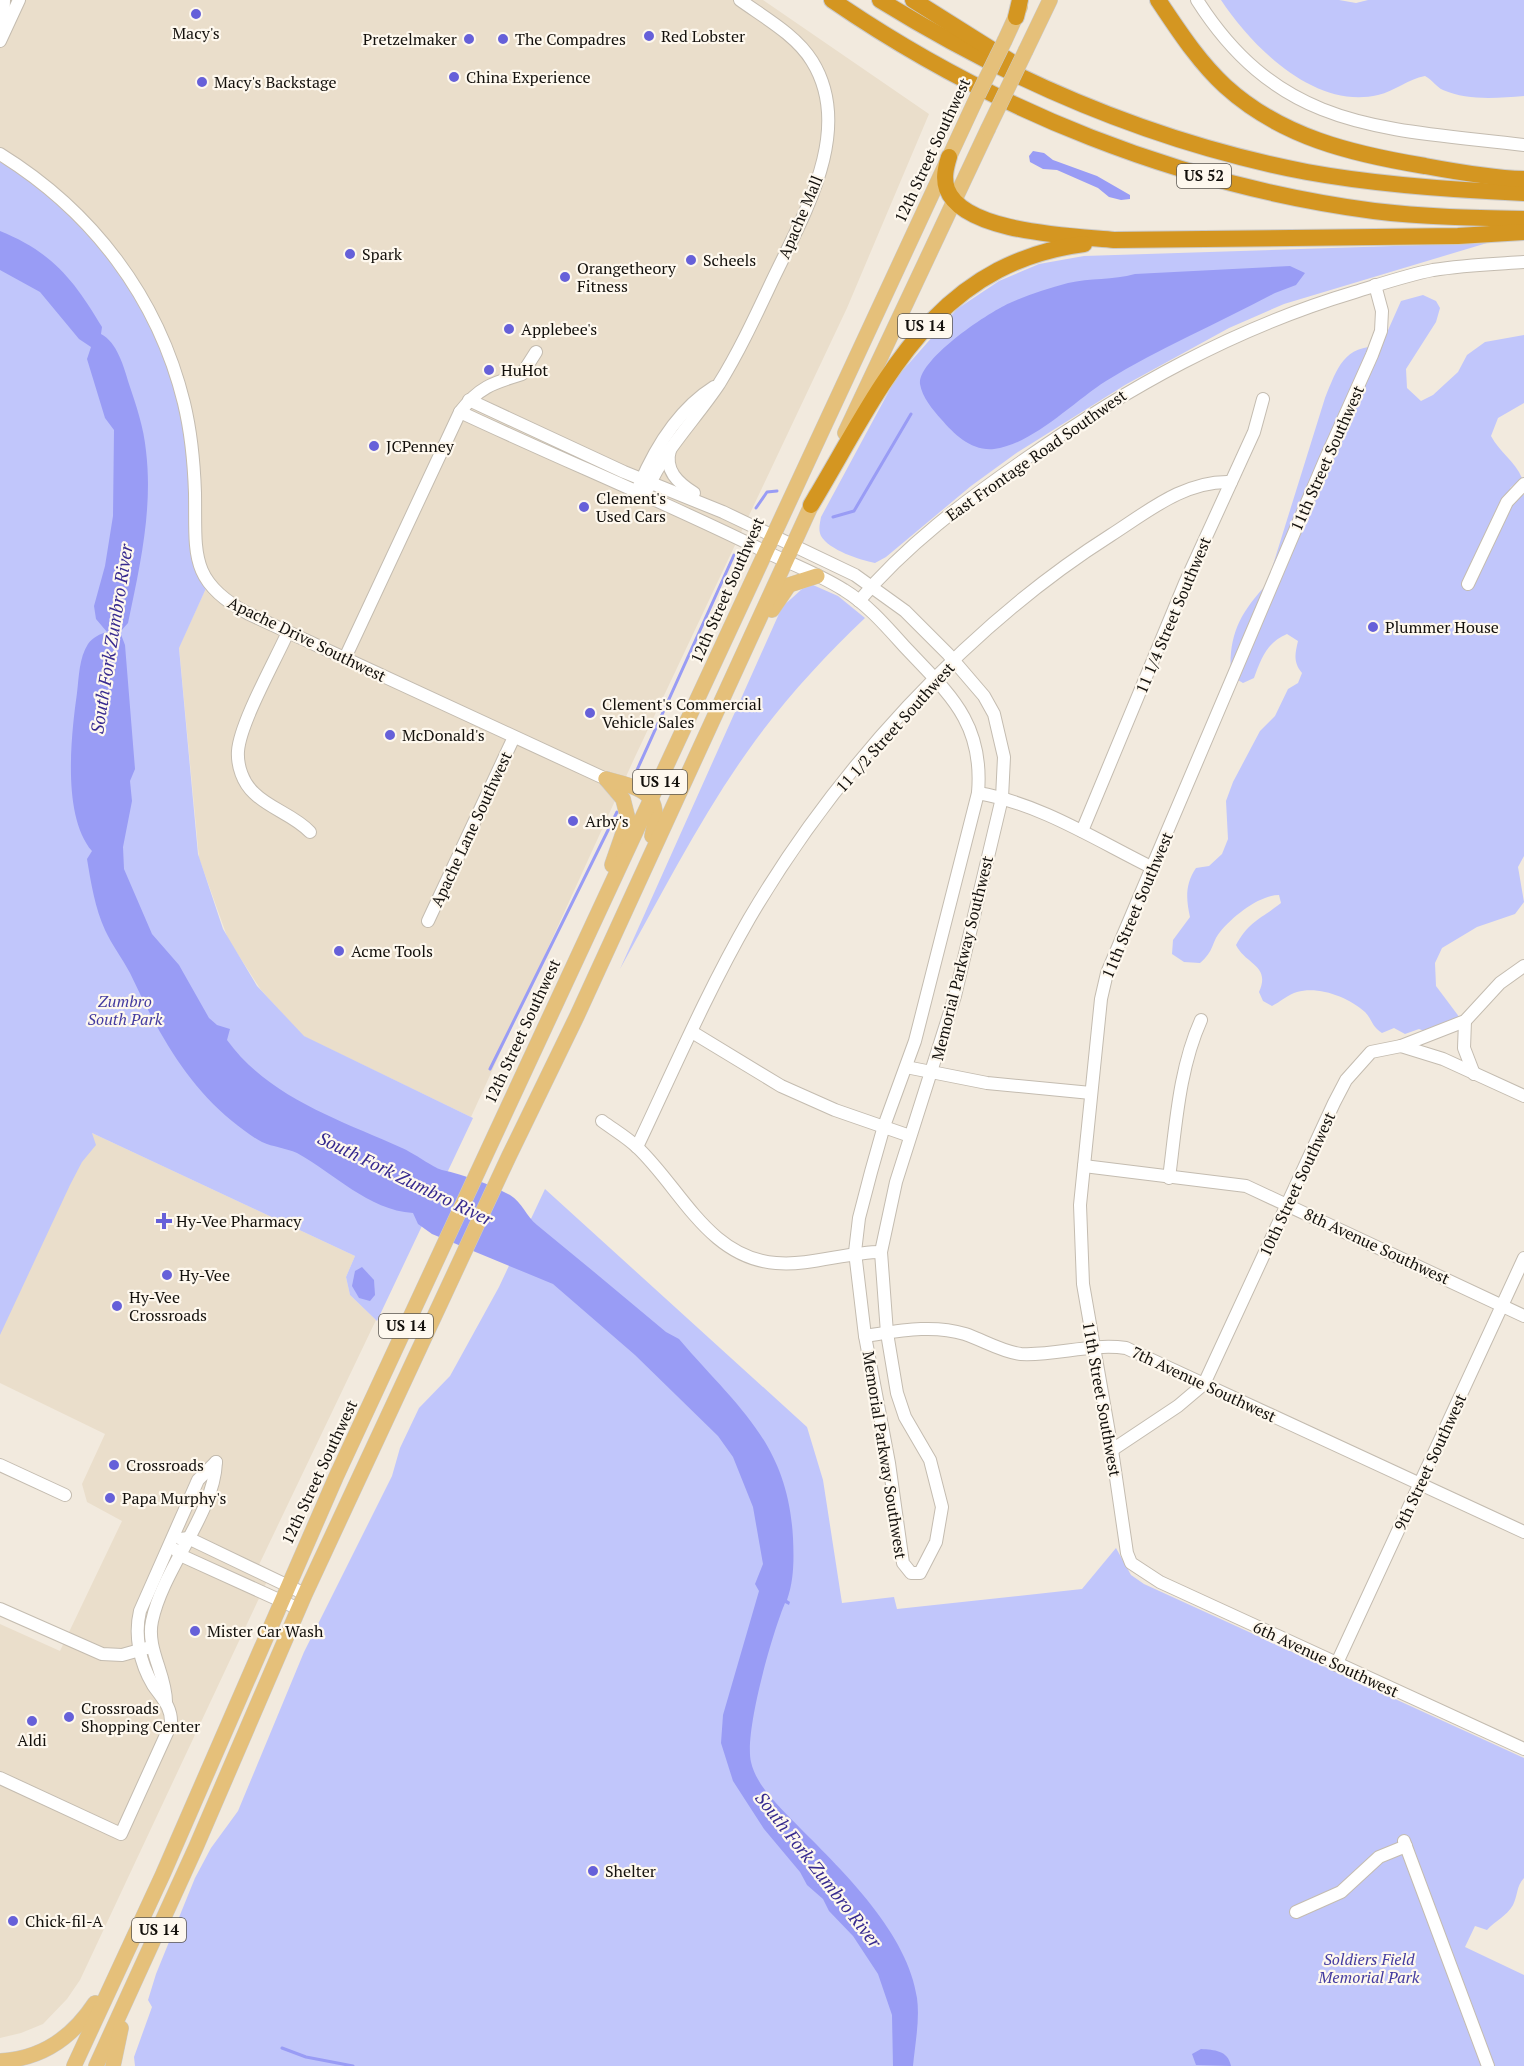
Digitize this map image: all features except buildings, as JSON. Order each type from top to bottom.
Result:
[{"type":"highway","name":"US 52","points":[[832,0],[907,49],[978,86],[1076,133],[1166,165],[1305,200],[1375,211],[1451,218],[1524,219]]},
{"type":"highway","name":"US 52","points":[[880,0],[965,50],[1074,101],[1179,138],[1242,157],[1309,172],[1389,183],[1524,193]]},
{"type":"highway","points":[[913,0],[1074,101]]},
{"type":"highway","name":"US 14","points":[[1016,17],[1022,0]]},
{"type":"highway","points":[[1158,0],[1191,49],[1213,74],[1247,104],[1282,126],[1326,145],[1356,153],[1438,169],[1524,179]]},
{"type":"highway","points":[[949,157],[945,180],[954,202],[975,216],[1015,227],[1113,240]]},
{"type":"highway","name":"US 14","points":[[812,505],[899,360],[920,332],[948,304],[987,276],[1023,259],[1053,249],[1113,240],[1458,236],[1524,232]]},
{"type":"main road","points":[[812,505],[1050,0]]},
{"type":"main road","name":"12th Street Southwest","points":[[74,2066],[191,1810],[280,1601],[432,1268],[652,800],[764,551],[1016,17]]},
{"type":"main road","name":"US 14","points":[[96,2066],[298,1609],[637,886],[812,505]]},
{"type":"main road","points":[[756,623],[771,614],[789,585],[817,576]]},
{"type":"main road","points":[[628,785],[648,782],[668,751],[678,743]]},
{"type":"main road","points":[[606,779],[628,785],[652,800],[657,816],[637,886]]},
{"type":"main road","points":[[596,915],[628,819],[622,800],[606,779]]},
{"type":"main road","points":[[0,2061],[34,2055],[70,2034],[85,2018],[123,1961]]},
{"type":"main road","points":[[113,2066],[120,2032],[141,1967]]},
{"type":"street","points":[[0,41],[4,20],[4,0]]},
{"type":"street","points":[[0,41],[19,0]]},
{"type":"street","name":"Apache Mall","points":[[646,480],[737,355],[816,184],[827,130],[827,100],[813,62],[793,38],[740,0]]},
{"type":"street","points":[[1197,0],[1218,31],[1253,69],[1275,86],[1324,111],[1353,121],[1393,129],[1524,145]]},
{"type":"street","name":"Apache Drive Southwest","points":[[0,154],[46,186],[87,222],[118,261],[143,300],[167,349],[184,404],[194,467],[194,540],[198,566],[211,588],[234,607],[606,779]]},
{"type":"street","name":"East Frontage Road Southwest","points":[[859,601],[872,585],[954,511],[1123,393],[1237,334],[1288,313],[1375,285],[1432,270],[1524,262]]},
{"type":"street","name":"11th Street Southwest","points":[[1131,1563],[1124,1541],[1112,1450],[1093,1346],[1080,1253],[1080,1205],[1104,982],[1311,491],[1372,356],[1381,331],[1382,311],[1375,285]]},
{"type":"street","points":[[345,658],[460,412],[469,400],[488,384],[522,374],[536,352]]},
{"type":"street","points":[[640,494],[646,480],[648,462],[686,410],[700,396],[718,384]]},
{"type":"street","name":"11 1/4 Street Southwest","points":[[1082,831],[1185,583],[1254,432],[1263,399]]},
{"type":"street","name":"Memorial Parkway Southwest","points":[[460,412],[786,561],[844,590],[859,601],[937,678],[970,725],[978,760],[978,793],[954,893],[906,1067],[884,1126],[859,1218],[855,1252],[866,1336],[890,1463],[903,1563],[911,1573],[920,1573],[936,1542],[943,1516],[942,1507],[930,1460],[901,1408],[887,1333],[880,1252],[896,1182],[955,996],[1002,798],[1004,757],[999,726],[984,696],[955,660],[905,611],[872,585],[723,512],[469,400]]},
{"type":"street","points":[[670,448],[669,463],[674,477],[681,485],[723,512]]},
{"type":"street","name":"11 1/2 Street Southwest","points":[[637,1147],[739,937],[795,848],[842,784],[895,722],[955,660],[1015,606],[1098,543],[1190,489],[1201,484],[1231,482]]},
{"type":"street","points":[[1468,584],[1507,502],[1524,484]]},
{"type":"street","points":[[288,632],[245,726],[238,750],[238,760],[240,770],[251,791],[261,800],[300,822],[310,832]]},
{"type":"street","name":"Apache Lane Southwest","points":[[428,921],[514,737]]},
{"type":"street","points":[[978,793],[1002,798],[1082,831],[1153,868]]},
{"type":"street","name":"10th Street Southwest","points":[[1112,1450],[1178,1406],[1204,1384],[1346,1080],[1371,1052],[1401,1046],[1465,1021],[1500,983],[1524,966]]},
{"type":"street","points":[[1168,1178],[1188,1048],[1201,1020]]},
{"type":"street","points":[[1465,1021],[1464,1048],[1474,1074]]},
{"type":"street","points":[[692,1032],[781,1086],[835,1110],[910,1136]]},
{"type":"street","points":[[1401,1046],[1443,1059],[1524,1096]]},
{"type":"street","points":[[906,1067],[932,1074],[1091,1093]]},
{"type":"street","points":[[602,1121],[637,1147],[711,1234],[736,1250],[776,1263],[810,1261],[855,1252],[880,1252]]},
{"type":"street","name":"8th Avenue Southwest","points":[[1084,1166],[1168,1178],[1239,1184],[1287,1204],[1524,1316]]},
{"type":"street","name":"9th Street Southwest","points":[[1336,1665],[1524,1258]]},
{"type":"street","name":"7th Avenue Southwest","points":[[866,1336],[924,1329],[952,1331],[1018,1354],[1093,1346],[1126,1348],[1524,1532]]},
{"type":"street","points":[[0,1779],[121,1834],[168,1731],[171,1717],[166,1703],[147,1674],[139,1651],[137,1629],[140,1611],[198,1480],[216,1462],[213,1484],[154,1613],[151,1626],[152,1647],[165,1681],[166,1703]]},
{"type":"street","points":[[0,1465],[65,1495]]},
{"type":"street","points":[[170,1540],[188,1538],[305,1594]]},
{"type":"street","points":[[170,1540],[180,1555],[298,1609]]},
{"type":"street","name":"6th Avenue Southwest","points":[[1131,1563],[1160,1582],[1336,1665],[1524,1749]]},
{"type":"street","points":[[0,1609],[102,1654],[122,1655],[152,1647]]},
{"type":"street","points":[[1296,1912],[1341,1892],[1379,1857],[1405,1843],[1488,2066]]},
{"type":"shaded area","points":[[0,0],[763,0],[929,114],[847,308],[634,759],[471,1117],[303,1036],[261,990],[228,939],[199,858],[179,647],[208,584],[40,181],[0,162]]},
{"type":"shaded area","points":[[92,1133],[355,1256],[346,1277],[350,1295],[376,1320],[256,1571],[269,1577],[80,1980],[67,1999],[43,2024],[0,2038],[0,1624],[60,1651],[122,1521],[87,1502],[82,1484],[105,1434],[0,1383],[0,1326]]},
{"type":"green space","points":[[1221,0],[1339,0],[1356,3],[1368,0],[1524,0],[1524,96],[1483,98],[1463,96],[1443,90],[1425,76],[1378,95],[1354,97],[1331,93],[1309,84],[1268,55],[1250,37]]},
{"type":"green space","name":"Zumbro South Park","points":[[0,162],[40,181],[87,223],[144,301],[184,404],[194,541],[208,584],[179,648],[198,854],[223,929],[257,986],[304,1036],[473,1118],[377,1321],[350,1295],[346,1277],[355,1256],[92,1133],[96,1145],[82,1162],[70,1185],[0,1335]]},
{"type":"green space","points":[[1487,243],[1284,304],[1229,328],[1125,385],[1015,454],[971,486],[886,557],[875,563],[838,550],[821,536],[819,529],[821,517],[896,378],[957,309],[999,281],[1039,264],[1084,256]]},
{"type":"green space","points":[[1423,295],[1436,301],[1440,308],[1436,322],[1406,369],[1407,388],[1421,401],[1433,395],[1458,372],[1467,355],[1485,342],[1524,335],[1524,403],[1498,418],[1491,436],[1522,478],[1510,488],[1524,495],[1524,856],[1518,867],[1524,902],[1515,914],[1477,927],[1442,948],[1435,963],[1436,986],[1460,1018],[1427,1032],[1419,1029],[1405,1034],[1394,1028],[1382,1033],[1365,1012],[1333,994],[1315,990],[1297,992],[1272,1006],[1263,1001],[1259,992],[1262,983],[1260,971],[1240,952],[1236,945],[1251,925],[1281,903],[1279,895],[1255,902],[1232,919],[1220,932],[1211,950],[1200,963],[1184,962],[1172,954],[1173,940],[1190,917],[1187,892],[1192,874],[1196,868],[1209,866],[1222,854],[1228,839],[1226,801],[1233,782],[1260,731],[1275,716],[1288,689],[1298,683],[1302,673],[1296,658],[1298,641],[1287,634],[1270,646],[1254,678],[1243,683],[1231,676],[1232,648],[1238,626],[1243,615],[1267,584],[1325,398],[1338,368],[1350,354],[1368,347],[1381,346],[1401,301]]},
{"type":"green space","points":[[813,585],[838,596],[865,618],[794,693],[736,768],[684,853],[620,969],[782,607],[802,589]]},
{"type":"green space","name":"Soldiers Field Memorial Park","points":[[545,1189],[807,1427],[823,1480],[842,1603],[894,1597],[897,1609],[1082,1589],[1116,1548],[1131,1575],[1144,1584],[1524,1758],[1524,1878],[1510,1909],[1487,1930],[1475,1926],[1465,1947],[1524,1975],[1524,2066],[135,2066],[134,2057],[152,2007],[148,2000],[156,1974],[195,1878],[211,1848],[238,1811],[304,1652],[392,1476],[400,1448],[419,1408],[450,1376],[499,1287]]},
{"type":"water","points":[[1033,151],[1044,153],[1053,160],[1097,176],[1130,195],[1130,199],[1121,200],[1109,197],[1098,188],[1057,170],[1043,169],[1030,162],[1029,156]]},
{"type":"water","name":"South Fork Zumbro River","points":[[0,231],[34,248],[48,258],[82,295],[102,327],[101,334],[107,338],[119,356],[137,408],[143,434],[148,473],[147,516],[128,623],[120,632],[125,645],[135,769],[130,781],[132,801],[123,847],[124,869],[152,934],[179,965],[209,1018],[217,1025],[230,1029],[227,1040],[263,1077],[284,1092],[330,1117],[407,1150],[438,1168],[477,1180],[510,1195],[537,1225],[666,1332],[679,1339],[756,1428],[781,1476],[789,1505],[793,1562],[787,1600],[790,1602],[789,1605],[785,1603],[760,1683],[752,1729],[751,1762],[765,1790],[854,1884],[888,1928],[901,1951],[911,1974],[918,2006],[913,2066],[893,2066],[892,2015],[878,1974],[853,1936],[829,1911],[823,1899],[807,1885],[800,1872],[764,1829],[733,1781],[721,1743],[723,1715],[759,1591],[755,1584],[763,1564],[753,1507],[733,1457],[718,1436],[635,1355],[553,1284],[432,1234],[418,1224],[413,1213],[381,1205],[366,1198],[311,1161],[297,1153],[262,1142],[232,1121],[215,1106],[185,1072],[161,1034],[108,936],[99,913],[90,877],[87,859],[92,851],[82,836],[76,818],[72,797],[71,753],[83,655],[92,639],[107,632],[96,619],[94,606],[105,566],[113,516],[114,430],[105,418],[87,359],[91,347],[79,339],[40,292],[0,270]]},
{"type":"water","points":[[1290,266],[1305,273],[1296,285],[1275,293],[1126,369],[1093,390],[1038,431],[1009,446],[986,449],[964,441],[935,412],[921,389],[922,374],[942,349],[988,315],[1040,291],[1076,281],[1135,274]]},
{"type":"water","points":[[362,1267],[374,1280],[375,1295],[370,1301],[359,1298],[352,1286],[355,1271]]},
{"type":"water","points":[[1201,2049],[1224,2054],[1231,2066],[1196,2065],[1192,2054]]},
{"type":"waterway","points":[[833,517],[854,511],[911,414]]},
{"type":"waterway","points":[[756,508],[767,492],[777,491]]},
{"type":"waterway","points":[[637,770],[734,555]]},
{"type":"waterway","points":[[490,1069],[617,812]]},
{"type":"waterway","points":[[282,2048],[306,2057],[353,2066]]},
{"type":"place","name":"Macy's","points":[[196,14]]},
{"type":"place","name":"Red Lobster","points":[[649,36]]},
{"type":"place","name":"Pretzelmaker","points":[[469,39]]},
{"type":"place","name":"The Compadres","points":[[503,39]]},
{"type":"place","name":"China Experience","points":[[454,77]]},
{"type":"place","name":"Macy's Backstage","points":[[202,82]]},
{"type":"place","name":"Spark","points":[[350,254]]},
{"type":"place","name":"Scheels","points":[[691,260]]},
{"type":"place","name":"Orangetheory Fitness","points":[[565,277]]},
{"type":"place","name":"Applebee's","points":[[509,329]]},
{"type":"place","name":"HuHot","points":[[489,370]]},
{"type":"place","name":"JCPenney","points":[[374,446]]},
{"type":"place","name":"Clement's Used Cars","points":[[584,507]]},
{"type":"place","name":"Plummer House","points":[[1373,627]]},
{"type":"place","name":"Clement's Commercial Vehicle Sales","points":[[590,713]]},
{"type":"place","name":"McDonald's","points":[[390,735]]},
{"type":"place","name":"Arby's","points":[[573,821]]},
{"type":"place","name":"Acme Tools","points":[[339,951]]},
{"type":"place","name":"Hy-Vee Pharmacy","points":[[164,1221]]},
{"type":"place","name":"Hy-Vee","points":[[167,1275]]},
{"type":"place","name":"Hy-Vee Crossroads","points":[[117,1306]]},
{"type":"place","name":"Crossroads","points":[[114,1465]]},
{"type":"place","name":"Papa Murphy's","points":[[110,1498]]},
{"type":"place","name":"Mister Car Wash","points":[[195,1631]]},
{"type":"place","name":"Crossroads Shopping Center","points":[[69,1717]]},
{"type":"place","name":"Aldi","points":[[32,1721]]},
{"type":"place","name":"Shelter","points":[[593,1871]]},
{"type":"place","name":"Chick-fil-A","points":[[13,1921]]}]
